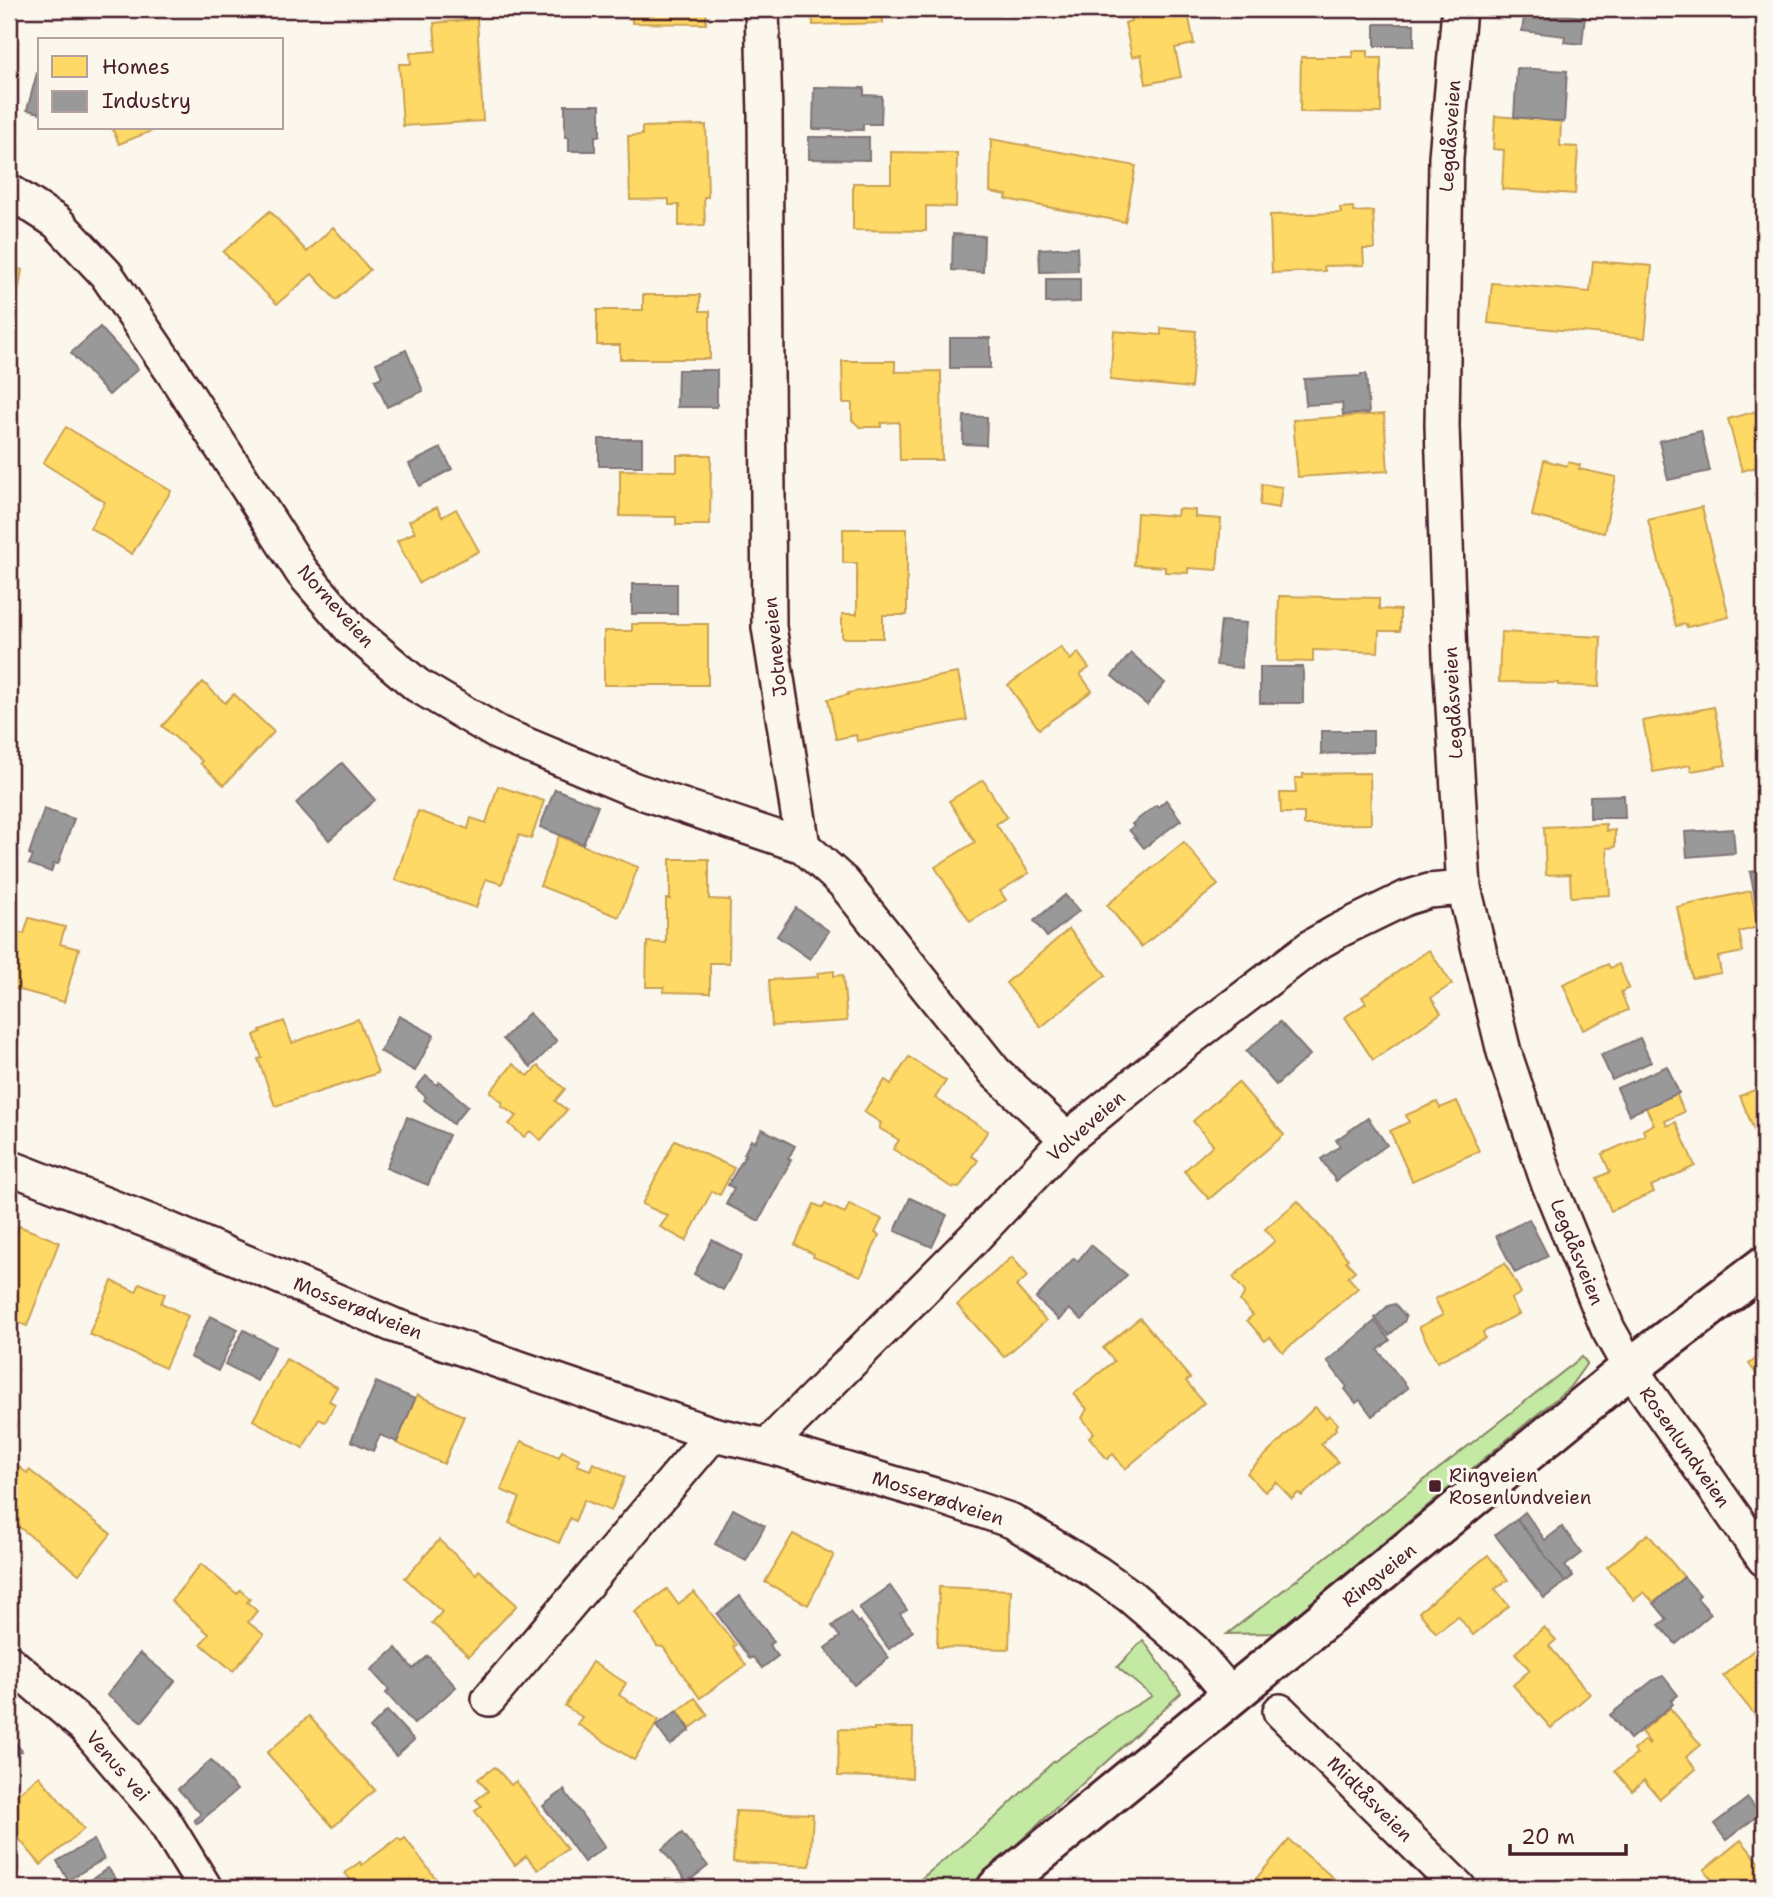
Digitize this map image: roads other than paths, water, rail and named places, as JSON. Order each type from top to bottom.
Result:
[{"type":"main road","name":"Ringveien","points":[[997,1888],[1630,1368],[1764,1266]]},
{"type":"street","name":"Jotneveien","points":[[762,9],[769,627],[803,846]]},
{"type":"street","name":"Legdåsveien","points":[[1459,9],[1446,157],[1442,426],[1450,658],[1464,888],[1504,1052],[1546,1177],[1608,1329],[1630,1368]]},
{"type":"street","name":"Norneveien","points":[[9,191],[57,222],[106,274],[302,572],[352,630],[416,685],[511,738],[635,790],[803,846]]},
{"type":"street","points":[[803,846],[844,882],[995,1072],[1067,1139]]},
{"type":"street","name":"Volveveien","points":[[766,1446],[972,1240],[1067,1139],[1185,1042],[1312,946],[1360,919],[1406,898],[1429,891],[1464,888]]},
{"type":"street","name":"Mosserødveien","points":[[9,1167],[161,1226],[393,1325],[713,1434],[766,1446],[941,1497],[1012,1521],[1130,1596],[1193,1650],[1231,1696]]},
{"type":"street","name":"Rosenlundveien","points":[[1630,1368],[1764,1559]]},
{"type":"street","points":[[489,1699],[713,1434]]},
{"type":"street","name":"Venus vei","points":[[9,1662],[93,1737],[161,1816],[205,1888]]},
{"type":"street","name":"Midtåsveien","points":[[1280,1711],[1459,1888]]},
{"type":"place","name":"Ringveien Rosenlundveien","points":[[1435,1486]]}]
